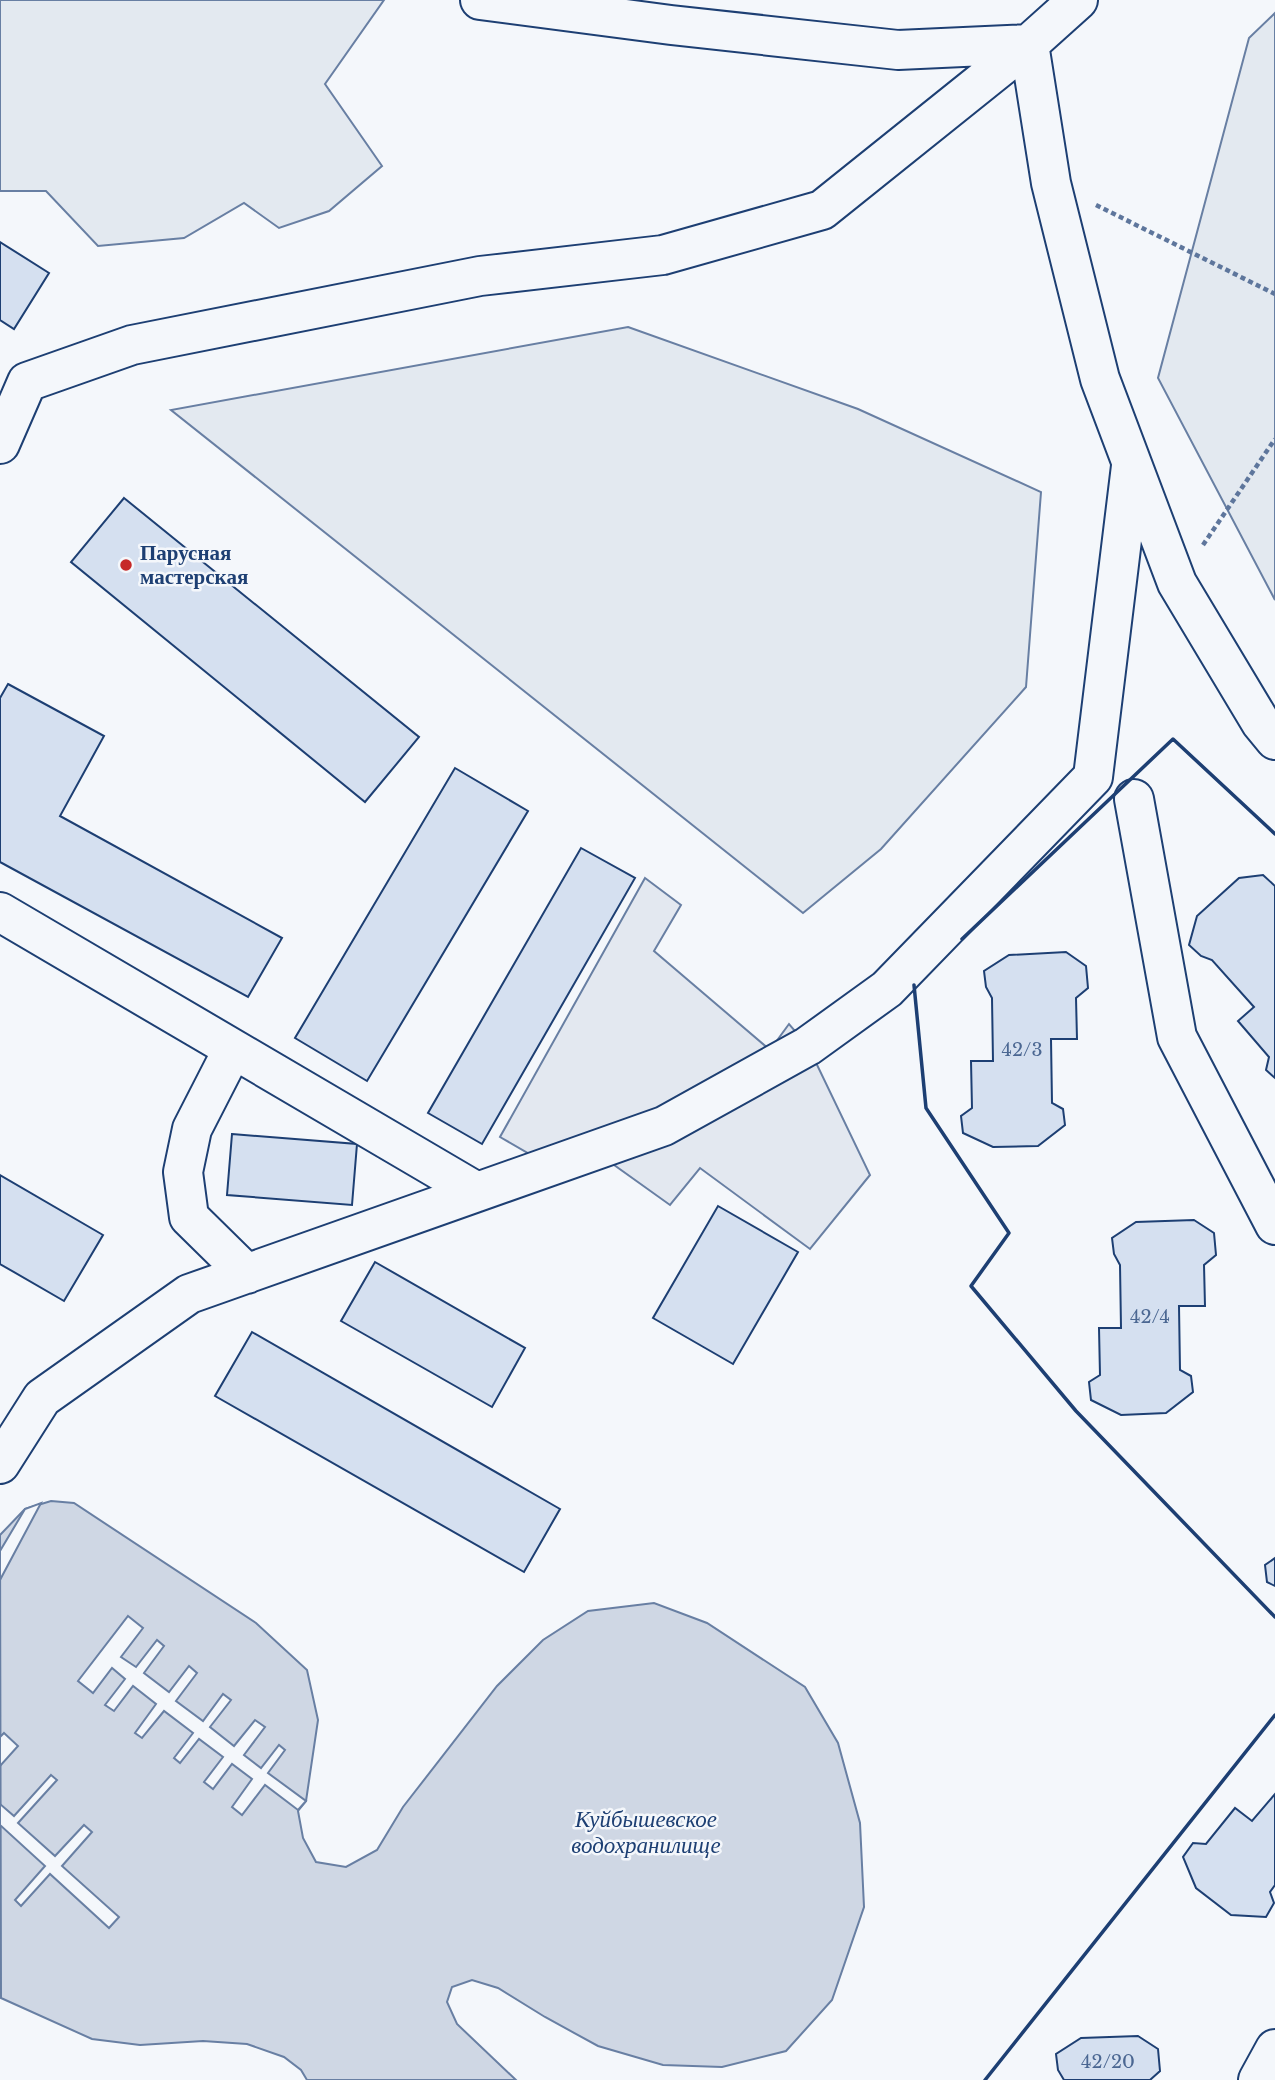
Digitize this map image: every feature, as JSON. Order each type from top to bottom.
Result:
[{"type":"street","points":[[480,0],[671,25],[898,50],[1029,44]]},
{"type":"street","points":[[0,444],[27,382],[132,345],[480,276],[663,255],[822,209],[1029,44],[1079,0]]},
{"type":"street","points":[[1029,44],[1051,183],[1100,379],[1177,583],[1261,723],[1275,740]]},
{"type":"street","points":[[0,1464],[42,1398],[189,1294],[664,1126],[808,1046],[887,989],[1093,777],[1131,466]]},
{"type":"street","points":[[1134,799],[1177,1037],[1275,1225]]},
{"type":"street","points":[[0,912],[477,1192]]},
{"type":"street","points":[[233,1049],[192,1129],[183,1172],[189,1217],[247,1274]]},
{"type":"street","points":[[1258,2080],[1275,2049]]},
{"type":"path","points":[[1051,183],[1275,294]]},
{"type":"path","points":[[1177,583],[1275,439]]},
{"type":"shaded area","points":[[0,0],[384,0],[325,84],[382,166],[329,211],[279,228],[244,203],[184,238],[98,246],[46,191],[0,191]]},
{"type":"shaded area","points":[[1275,13],[1275,600],[1158,378],[1249,38]]},
{"type":"shaded area","points":[[628,327],[858,409],[1041,492],[1026,687],[881,849],[803,913],[171,410]]},
{"type":"shaded area","points":[[645,878],[681,905],[654,951],[770,1050],[789,1024],[808,1046],[870,1175],[810,1249],[700,1168],[670,1205],[579,1140],[540,1160],[500,1137]]},
{"type":"water","name":"Куйбышевское водохранилище","points":[[51,1501],[74,1503],[256,1623],[307,1670],[318,1720],[306,1801],[298,1811],[303,1838],[316,1862],[346,1867],[377,1850],[403,1807],[497,1686],[543,1640],[588,1611],[654,1603],[707,1623],[805,1687],[838,1743],[860,1823],[864,1907],[832,2000],[786,2051],[722,2067],[663,2065],[598,2046],[498,1988],[472,1980],[452,1987],[447,2002],[457,2024],[516,2080],[307,2080],[301,2070],[284,2057],[247,2044],[203,2041],[140,2045],[92,2039],[1,1998],[0,1535],[25,1509]]},
{"type":"pier","points":[[41,1503],[0,1580],[0,1551],[25,1509]]},
{"type":"pier","points":[[128,1616],[143,1628],[121,1657],[136,1667],[157,1640],[164,1646],[144,1673],[169,1692],[189,1666],[197,1673],[176,1701],[203,1721],[223,1694],[231,1700],[210,1727],[234,1746],[255,1720],[265,1727],[244,1755],[261,1768],[279,1745],[285,1750],[268,1773],[306,1801],[298,1810],[265,1785],[242,1815],[232,1807],[252,1779],[232,1764],[213,1789],[204,1782],[223,1757],[199,1739],[180,1763],[174,1758],[193,1733],[164,1711],[142,1738],[135,1733],[156,1704],[133,1686],[114,1711],[105,1705],[125,1679],[112,1668],[93,1693],[78,1681]]},
{"type":"pier","points":[[4,1733],[18,1746],[0,1766],[0,1737]]},
{"type":"pier","points":[[51,1775],[57,1780],[18,1823],[55,1856],[84,1825],[92,1832],[62,1866],[119,1917],[109,1928],[50,1874],[21,1906],[15,1900],[45,1866],[0,1825],[0,1804],[14,1816]]},
{"type":"building","points":[[0,242],[49,273],[14,329],[0,320]]},
{"type":"building","points":[[124,498],[419,737],[365,802],[71,562]]},
{"type":"building","points":[[8,684],[104,736],[60,816],[282,938],[248,997],[0,862],[0,698]]},
{"type":"building","points":[[455,768],[528,811],[367,1081],[295,1038]]},
{"type":"building","points":[[581,848],[635,878],[482,1144],[428,1113]]},
{"type":"building","points":[[1263,875],[1275,886],[1275,1078],[1266,1070],[1269,1057],[1238,1021],[1254,1007],[1212,960],[1201,956],[1189,945],[1197,916],[1239,878]]},
{"type":"building","points":[[1066,952],[1086,966],[1088,988],[1076,998],[1077,1039],[1051,1039],[1052,1103],[1063,1109],[1065,1125],[1038,1146],[993,1147],[963,1133],[961,1116],[972,1108],[971,1061],[993,1061],[992,998],[986,987],[984,971],[1009,955]]},
{"type":"building","points":[[232,1134],[357,1144],[352,1205],[227,1195]]},
{"type":"building","points":[[0,1175],[103,1235],[64,1301],[0,1264]]},
{"type":"building","points":[[718,1206],[798,1252],[733,1364],[653,1318]]},
{"type":"building","points":[[1194,1220],[1214,1233],[1216,1255],[1204,1265],[1205,1306],[1179,1306],[1180,1370],[1191,1376],[1193,1392],[1166,1413],[1121,1415],[1091,1400],[1089,1382],[1100,1375],[1099,1328],[1121,1328],[1120,1265],[1114,1254],[1112,1238],[1136,1222]]},
{"type":"building","points":[[375,1262],[525,1348],[492,1407],[341,1321]]},
{"type":"building","points":[[252,1332],[560,1509],[524,1572],[215,1396]]},
{"type":"building","points":[[1275,1558],[1275,1586],[1267,1582],[1265,1565]]},
{"type":"building","points":[[1275,1794],[1275,1885],[1270,1892],[1274,1903],[1266,1917],[1231,1915],[1196,1888],[1183,1857],[1193,1843],[1206,1844],[1235,1808],[1252,1821]]},
{"type":"building","points":[[1138,2036],[1158,2049],[1160,2071],[1150,2080],[1064,2080],[1058,2070],[1056,2054],[1081,2038]]},
{"type":"wall","points":[[962,939],[1173,739],[1275,834]]},
{"type":"wall","points":[[914,985],[926,1108],[1009,1233],[971,1286],[1076,1411],[1275,1617]]},
{"type":"wall","points":[[985,2080],[1275,1715]]},
{"type":"place","name":"Парусная мастерская","points":[[126,565]]}]
